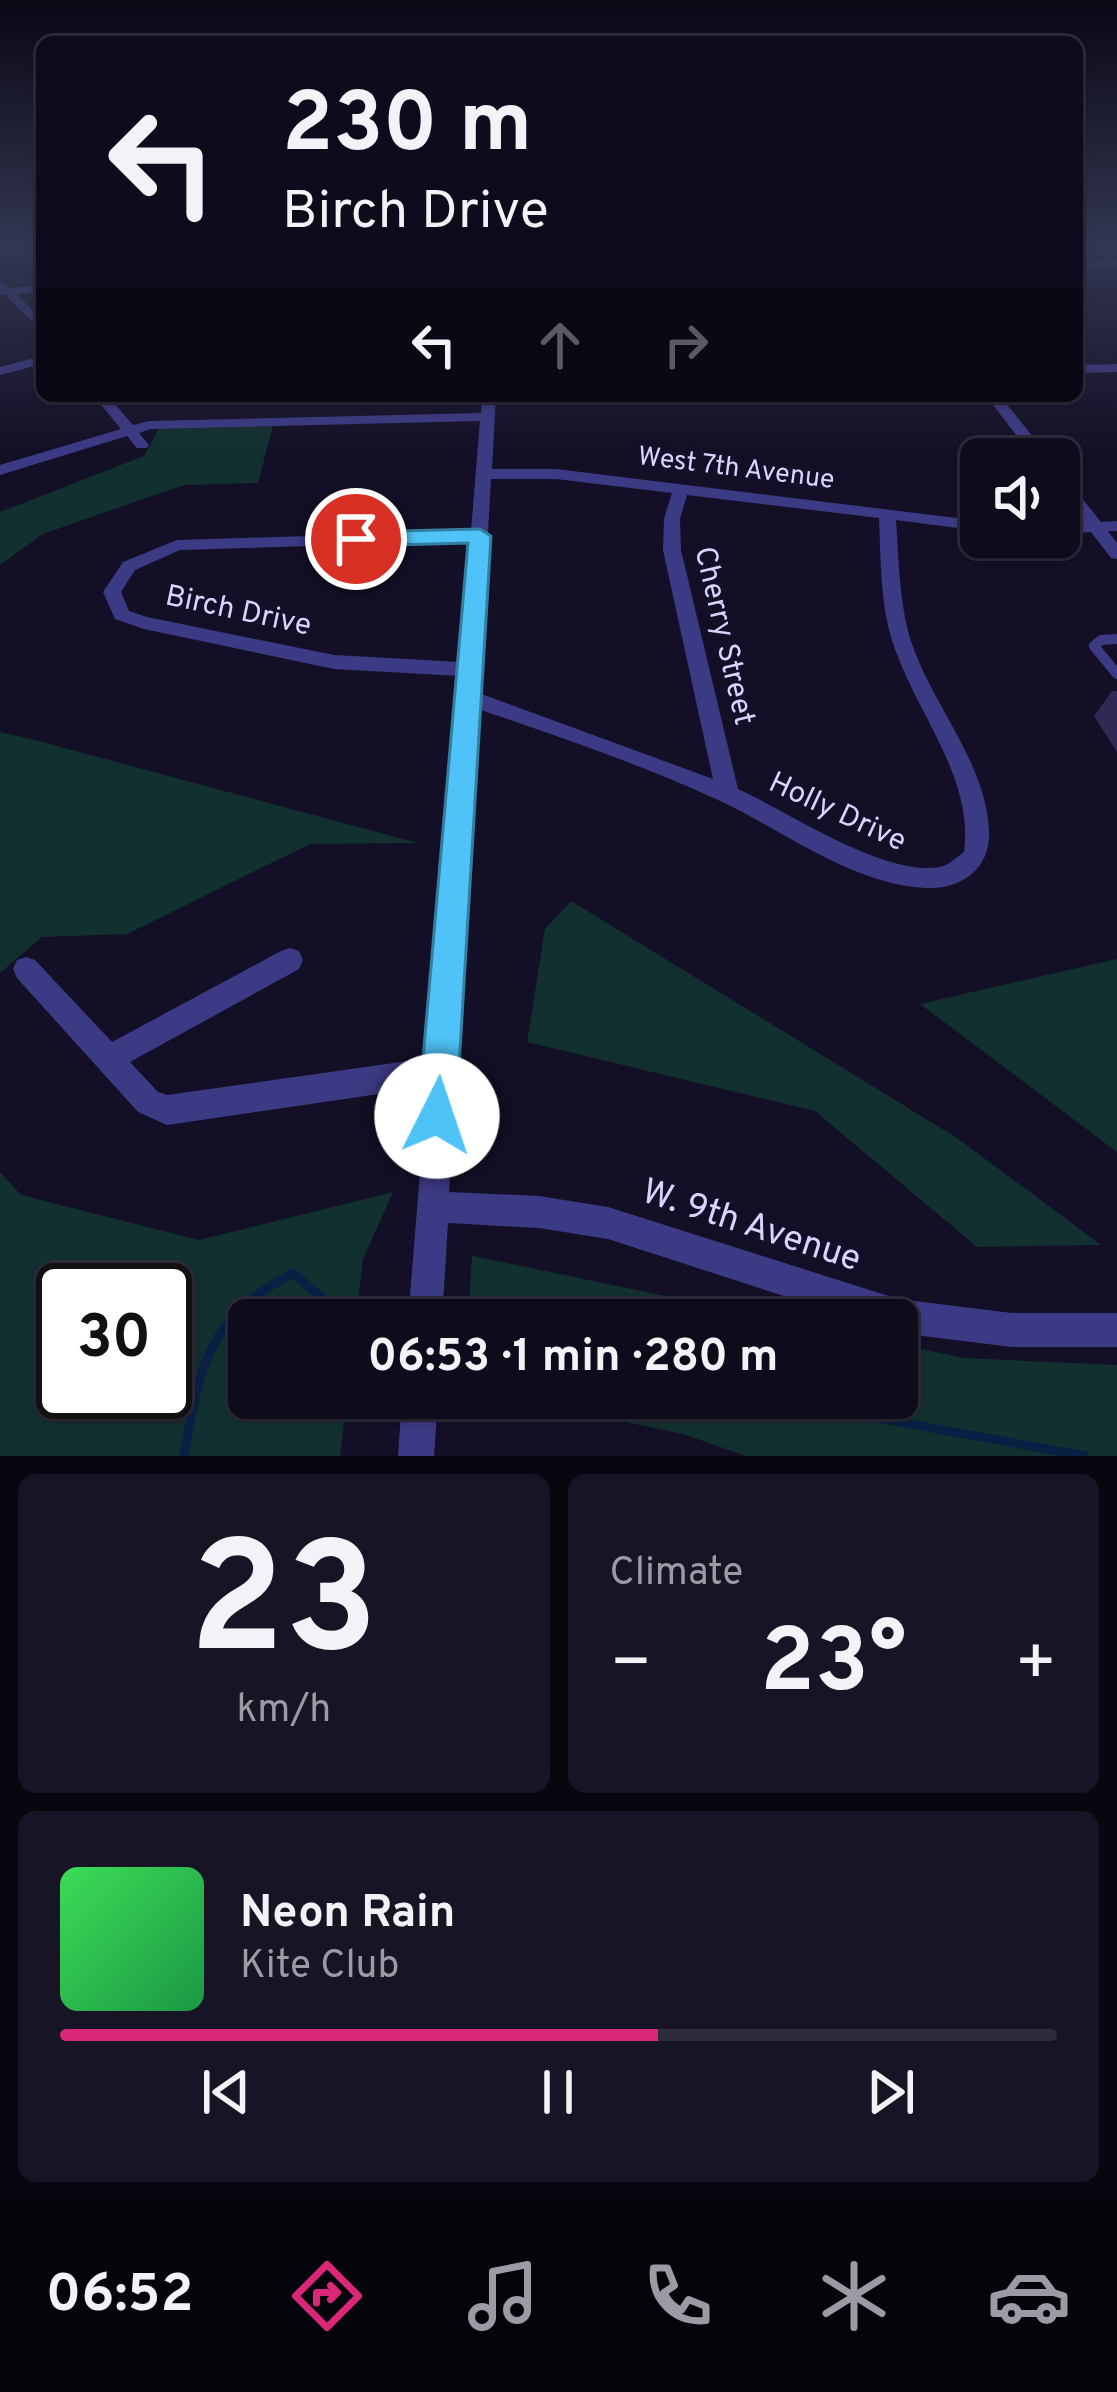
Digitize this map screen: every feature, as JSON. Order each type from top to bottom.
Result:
[{"type":"street","points":[[0,371],[36,361]]},
{"type":"street","points":[[1083,369],[1117,368]]},
{"type":"street","points":[[106,402],[142,446]]},
{"type":"street","points":[[998,402],[1026,438]]},
{"type":"street","points":[[0,470],[128,429],[488,406],[426,1299]]},
{"type":"street","name":"West 7th Avenue","points":[[484,474],[556,474],[960,524]]},
{"type":"street","name":"Cherry Street","points":[[681,490],[672,519],[671,550],[728,794]]},
{"type":"street","points":[[1080,507],[1117,554]]},
{"type":"street","name":"Holly Drive","points":[[469,698],[579,734],[728,794],[900,876],[950,877],[975,857],[978,819],[905,651],[895,616],[887,515]]},
{"type":"street","points":[[1080,528],[1117,526]]},
{"type":"street","name":"Birch Drive","points":[[470,670],[334,662],[144,623],[122,615],[112,592],[121,574],[139,558],[177,544],[480,536]]},
{"type":"street","points":[[108,1059],[290,960]]},
{"type":"street","points":[[26,969],[148,1102],[167,1110],[440,1070]]},
{"type":"street","name":"W. 9th Avenue","points":[[432,1207],[539,1212],[608,1222],[898,1316],[1012,1330],[1117,1330]]},
{"type":"street","points":[[416,1456],[419,1419]]},
{"type":"lane","points":[[1117,640],[1101,640],[1094,646],[1117,674]]},
{"type":"green space","points":[[274,422],[258,483],[186,485],[169,490],[43,534],[0,565],[0,512],[144,456],[159,428]]},
{"type":"green space","points":[[0,732],[418,843],[310,844],[127,934],[42,937],[0,973]]},
{"type":"green space","points":[[571,901],[957,1138],[1101,1245],[977,1247],[815,1111],[527,1042],[545,929]]},
{"type":"green space","points":[[1117,959],[1117,1152],[920,1004]]},
{"type":"green space","points":[[0,1172],[21,1195],[199,1240],[393,1192],[363,1259],[358,1299],[228,1299],[228,1419],[344,1419],[340,1456],[0,1456]]},
{"type":"green space","points":[[473,1256],[680,1299],[469,1299]]},
{"type":"green space","points":[[918,1348],[964,1358],[1117,1365],[1117,1456],[746,1456],[683,1434],[610,1419],[918,1419]]},
{"type":"waterway","points":[[253,1299],[293,1273],[324,1299]]},
{"type":"waterway","points":[[184,1456],[203,1370],[228,1324]]},
{"type":"waterway","points":[[883,1419],[1085,1456]]},
{"type":"route","points":[[356,539],[480,536],[437,1116]]}]
